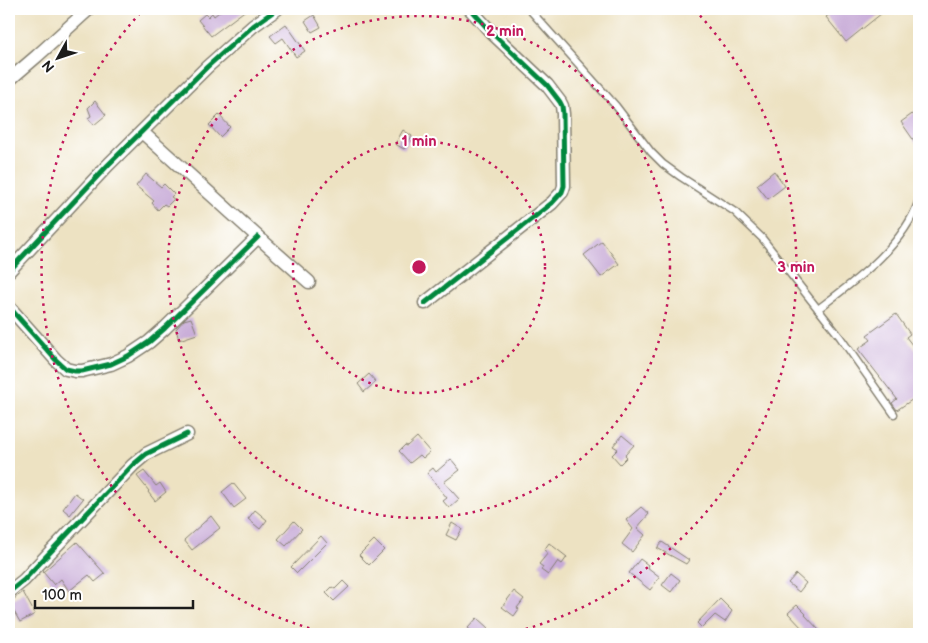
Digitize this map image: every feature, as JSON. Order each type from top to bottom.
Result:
[{"type":"street","points":[[9,80],[89,9]]},
{"type":"street","points":[[9,271],[103,171],[207,67],[253,26],[278,9]]},
{"type":"street","points":[[425,303],[558,198],[564,186],[563,114],[560,102],[546,85],[470,9]]},
{"type":"street","points":[[142,132],[309,282]]},
{"type":"street","points":[[9,307],[66,369],[82,372],[111,364],[128,356],[149,342],[258,237]]},
{"type":"street","points":[[9,592],[24,580],[133,465],[146,454],[187,434]]},
{"type":"lane","points":[[529,9],[616,106],[651,152],[663,164],[724,204],[745,220],[762,238],[818,309],[894,414]]},
{"type":"lane","points":[[818,309],[867,271],[885,252],[907,226],[919,200]]},
{"type":"building","points":[[223,9],[247,9],[211,36],[198,20],[205,14],[208,17],[212,13],[214,16]]},
{"type":"building","points":[[836,9],[887,9],[846,42],[826,17]]},
{"type":"building","points":[[314,15],[321,27],[312,32],[305,21]]},
{"type":"building","points":[[286,24],[305,51],[296,57],[283,38],[276,43],[270,36]]},
{"type":"building","points":[[95,101],[106,115],[94,125],[88,118],[91,116],[88,108]]},
{"type":"building","points":[[915,112],[919,118],[919,148],[901,122]]},
{"type":"building","points":[[219,115],[230,127],[220,137],[209,125]]},
{"type":"building","points":[[403,130],[412,136],[404,149],[395,144]]},
{"type":"building","points":[[774,171],[785,186],[768,199],[757,185]]},
{"type":"building","points":[[146,174],[161,187],[164,184],[174,194],[171,197],[174,199],[167,206],[164,204],[158,210],[152,203],[154,201],[136,186]]},
{"type":"building","points":[[602,241],[619,264],[601,277],[584,255]]},
{"type":"building","points":[[896,314],[910,334],[906,337],[919,354],[919,395],[897,410],[892,403],[897,399],[858,349],[871,340],[867,335]]},
{"type":"building","points":[[191,318],[197,334],[179,340],[176,329],[184,320]]},
{"type":"building","points":[[369,374],[376,382],[364,392],[358,384]]},
{"type":"building","points":[[622,435],[634,445],[620,464],[612,455],[618,449],[613,446]]},
{"type":"building","points":[[417,437],[430,452],[423,458],[420,455],[410,463],[399,451]]},
{"type":"building","points":[[451,459],[460,470],[444,482],[459,499],[449,508],[443,501],[447,498],[427,473],[433,468],[436,472]]},
{"type":"building","points":[[144,471],[156,486],[160,483],[166,492],[155,501],[137,476]]},
{"type":"building","points":[[233,483],[246,499],[234,508],[222,492]]},
{"type":"building","points":[[75,493],[83,499],[70,515],[63,509]]},
{"type":"building","points":[[641,507],[649,514],[637,528],[645,535],[632,552],[622,544],[633,529],[626,520]]},
{"type":"building","points":[[255,510],[267,520],[260,529],[248,519]]},
{"type":"building","points":[[211,516],[220,528],[192,550],[184,540]]},
{"type":"building","points":[[294,521],[302,529],[286,546],[278,539]]},
{"type":"building","points":[[452,523],[462,529],[456,540],[446,535]]},
{"type":"building","points":[[321,536],[327,543],[297,573],[291,567]]},
{"type":"building","points":[[374,540],[384,550],[369,565],[359,555]]},
{"type":"building","points":[[77,542],[105,574],[95,582],[89,575],[69,591],[61,579],[54,585],[43,572]]},
{"type":"building","points":[[662,542],[689,560],[686,564],[657,548]]},
{"type":"building","points":[[549,543],[567,557],[562,564],[558,561],[548,575],[541,570],[543,567],[539,564],[548,553],[544,550]]},
{"type":"building","points":[[640,559],[660,577],[650,590],[629,573]]},
{"type":"building","points":[[671,573],[680,580],[671,592],[662,585]]},
{"type":"building","points":[[796,574],[806,583],[799,592],[788,583]]},
{"type":"building","points":[[343,581],[349,587],[334,601],[326,593],[332,587],[335,589]]},
{"type":"building","points":[[514,591],[524,599],[514,616],[502,607]]},
{"type":"building","points":[[23,592],[35,614],[20,622],[9,600],[14,599]]},
{"type":"building","points":[[720,599],[732,611],[725,622],[715,615],[702,628],[697,623]]},
{"type":"building","points":[[797,605],[819,630],[815,634],[798,634],[803,629],[788,613]]},
{"type":"building","points":[[477,618],[488,628],[482,634],[475,634],[468,628]]},
{"type":"cycle path","points":[[9,271],[108,165],[207,67],[253,26],[277,9]]},
{"type":"cycle path","points":[[425,303],[552,203],[562,192],[564,186],[563,114],[560,102],[547,85],[491,32],[470,9]]},
{"type":"cycle path","points":[[9,307],[66,369],[82,371],[111,364],[128,356],[149,342],[258,237]]},
{"type":"cycle path","points":[[9,592],[24,580],[133,465],[146,454],[187,434]]}]
